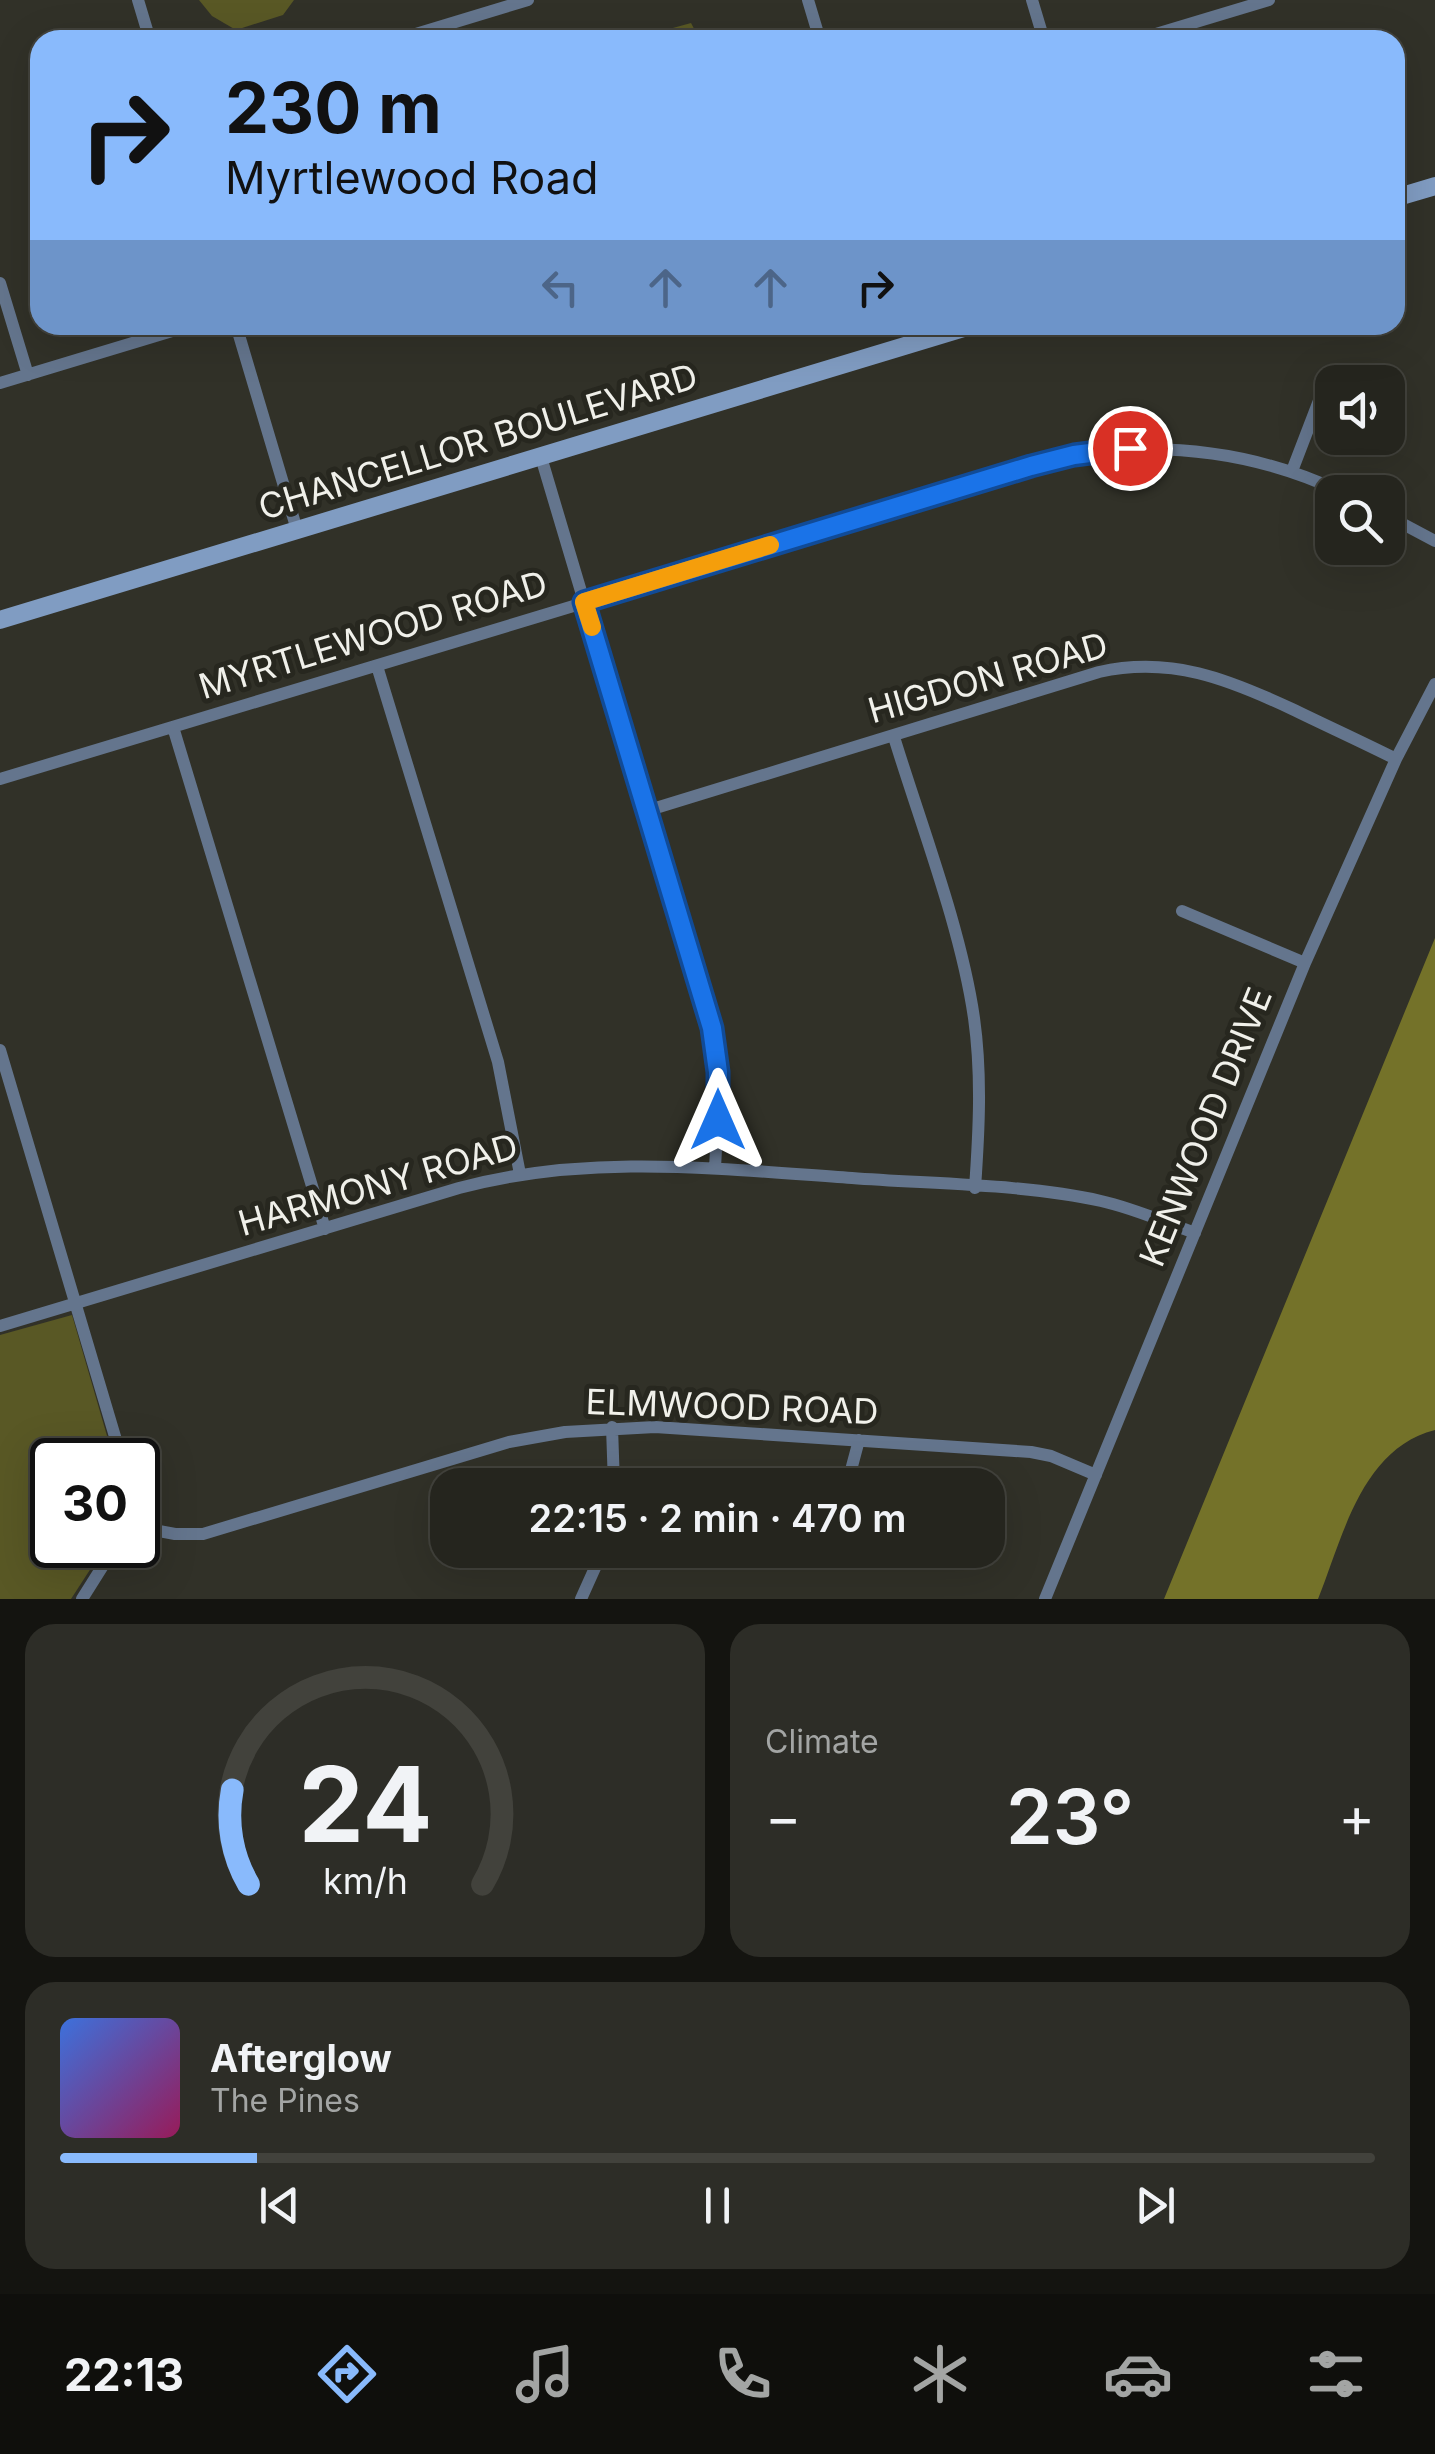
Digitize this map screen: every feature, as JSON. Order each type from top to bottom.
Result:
[{"type":"street","points":[[138,0],[147,30]]},
{"type":"street","points":[[429,30],[528,0]]},
{"type":"street","points":[[808,0],[817,30]]},
{"type":"street","points":[[1032,0],[1041,30]]},
{"type":"street","points":[[1168,30],[1260,1]]},
{"type":"street","points":[[1405,195],[1435,186]]},
{"type":"street","points":[[0,283],[28,375]]},
{"type":"street","points":[[0,383],[159,335]]},
{"type":"street","points":[[239,335],[297,530]]},
{"type":"street","name":"CHANCELLOR BOULEVARD","points":[[0,620],[541,457],[911,335]]},
{"type":"street","points":[[1292,471],[1315,409]]},
{"type":"street","name":"MYRTLEWOOD ROAD","points":[[0,779],[1074,455],[1130,448],[1185,449],[1241,457],[1315,481]]},
{"type":"street","points":[[541,457],[716,1050],[719,1093],[715,1168]]},
{"type":"street","points":[[1405,525],[1435,541]]},
{"type":"street","points":[[378,666],[498,1062],[520,1174]]},
{"type":"street","name":"HIGDON ROAD","points":[[646,811],[1100,672],[1135,666],[1168,666],[1234,682],[1396,760]]},
{"type":"street","name":"KENWOOD DRIVE","points":[[1045,1599],[1306,962],[1396,760],[1435,684]]},
{"type":"street","points":[[173,727],[325,1229]]},
{"type":"street","points":[[894,736],[960,953],[973,1014],[980,1098],[975,1188]]},
{"type":"street","points":[[1182,910],[1306,962]]},
{"type":"street","points":[[0,1050],[116,1438]]},
{"type":"street","name":"HARMONY ROAD","points":[[0,1326],[520,1174],[608,1165],[715,1168],[1098,1200],[1195,1234]]},
{"type":"street","points":[[612,1427],[613,1468]]},
{"type":"street","name":"ELMWOOD ROAD","points":[[160,1531],[202,1534],[509,1442],[612,1427],[1042,1453],[1096,1475]]},
{"type":"street","points":[[852,1468],[859,1440]]},
{"type":"street","points":[[82,1599],[102,1568]]},
{"type":"street","points":[[581,1599],[594,1568]]},
{"type":"shaded area","points":[[199,0],[294,0],[283,15],[236,30],[212,16]]},
{"type":"shaded area","points":[[691,23],[695,30],[666,30]]},
{"type":"shaded area","points":[[1435,938],[1435,1430],[1410,1440],[1372,1475],[1346,1523],[1318,1599],[1164,1599]]},
{"type":"shaded area","points":[[72,1315],[108,1438],[30,1438],[30,1568],[91,1568],[71,1599],[0,1599],[0,1335]]},
{"type":"slow traffic","points":[[592,627],[584,602],[770,545]]},
{"type":"route","points":[[718,1120],[718,1072],[712,1028],[584,602],[1031,466],[1074,455],[1130,448]]}]
